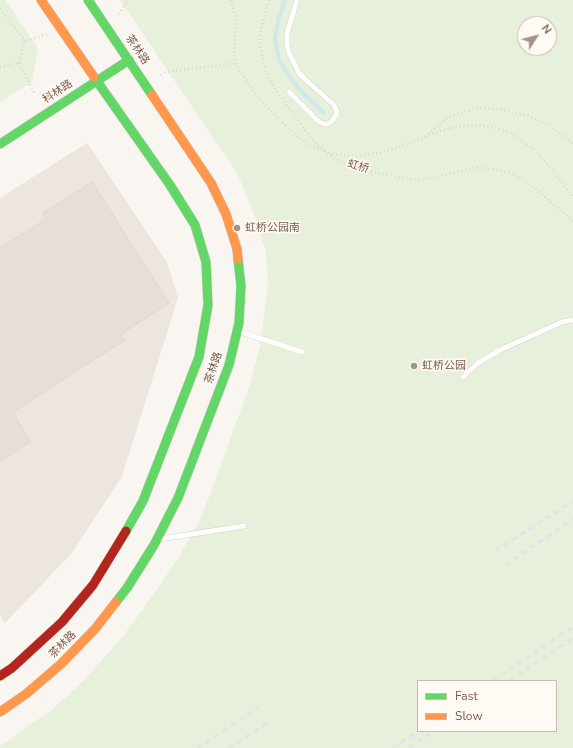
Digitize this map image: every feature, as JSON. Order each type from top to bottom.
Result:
[{"type":"street","name":"茶林路","points":[[0,676],[12,668],[62,622],[93,585],[119,544],[143,501],[199,357],[208,305],[206,262],[195,225],[170,185],[41,0]]},
{"type":"street","name":"茶林路","points":[[0,712],[26,694],[61,664],[94,629],[127,588],[157,540],[181,490],[228,365],[239,323],[241,286],[237,249],[226,214],[211,183],[88,0]]},
{"type":"street","name":"科林路","points":[[0,144],[129,60]]},
{"type":"lane","points":[[289,92],[319,122],[328,124],[332,122],[337,112],[334,105],[299,73],[289,53],[287,34],[297,0]]},
{"type":"lane","points":[[463,377],[478,363],[500,350],[562,322],[573,320]]},
{"type":"lane","points":[[237,330],[302,352]]},
{"type":"lane","points":[[157,540],[244,526]]},
{"type":"path","points":[[119,14],[128,0]]},
{"type":"path","points":[[231,0],[236,19],[234,52],[235,63],[254,92],[290,130],[310,146],[334,154],[367,156],[388,151],[423,139],[443,130],[461,126],[478,125],[496,128],[511,133],[538,154],[573,197]]},
{"type":"path","name":"虹桥","points":[[270,0],[263,24],[260,44],[267,74],[275,89],[302,126],[314,141],[327,153],[352,167],[408,179],[421,180],[478,167],[500,170],[516,176],[530,184],[573,221]]},
{"type":"path","points":[[0,9],[25,41]]},
{"type":"path","points":[[25,41],[50,34]]},
{"type":"path","points":[[25,41],[19,62],[35,94]]},
{"type":"path","points":[[0,67],[19,62]]},
{"type":"path","points":[[161,75],[166,72],[235,63]]},
{"type":"path","points":[[423,139],[444,120],[478,108],[498,109],[528,116],[549,125],[573,144]]},
{"type":"shaded area","points":[[87,143],[167,262],[178,298],[122,476],[72,553],[5,623],[0,615],[0,198]]},
{"type":"green space","points":[[0,0],[5,0],[38,48],[32,82],[0,102]]},
{"type":"green space","name":"虹桥公园","points":[[120,0],[573,0],[573,748],[0,748],[0,746],[53,709],[85,679],[120,640],[179,557],[198,524],[250,385],[260,346],[268,286],[266,252],[253,211],[237,173]]},
{"type":"building","points":[[92,182],[169,303],[121,334],[125,340],[13,412],[31,442],[0,461],[0,248],[46,219],[43,213]]},
{"type":"waterway","points":[[285,0],[278,21],[275,39],[279,60],[300,90],[324,113]]},
{"type":"railway","points":[[495,551],[573,501]]},
{"type":"railway","points":[[505,565],[573,519]]},
{"type":"railway","points":[[494,680],[573,627]]},
{"type":"railway","points":[[510,680],[573,638]]},
{"type":"railway","points":[[197,748],[259,707]]},
{"type":"railway","points":[[228,748],[269,722]]},
{"type":"railway","points":[[392,748],[417,732]]},
{"type":"railway","points":[[409,748],[433,732]]},
{"type":"traffic: fast","points":[[88,0],[152,95]]},
{"type":"traffic: fast","points":[[0,144],[129,60]]},
{"type":"traffic: fast","points":[[94,77],[170,185],[195,225],[206,262],[208,305],[199,357],[143,501],[126,531]]},
{"type":"traffic: fast","points":[[116,602],[127,588],[154,545],[178,498],[229,365],[239,323],[241,286],[238,259]]},
{"type":"traffic: slow","points":[[41,0],[94,77]]},
{"type":"traffic: slow","points":[[152,95],[211,183],[226,214],[237,249],[238,259]]},
{"type":"traffic: slow","points":[[0,712],[26,694],[61,664],[95,629],[116,602]]},
{"type":"traffic: jam","points":[[0,676],[12,668],[62,622],[93,585],[126,531]]},
{"type":"place","name":"虹桥公园南","points":[[237,228]]},
{"type":"place","name":"虹桥公园","points":[[414,366]]}]
